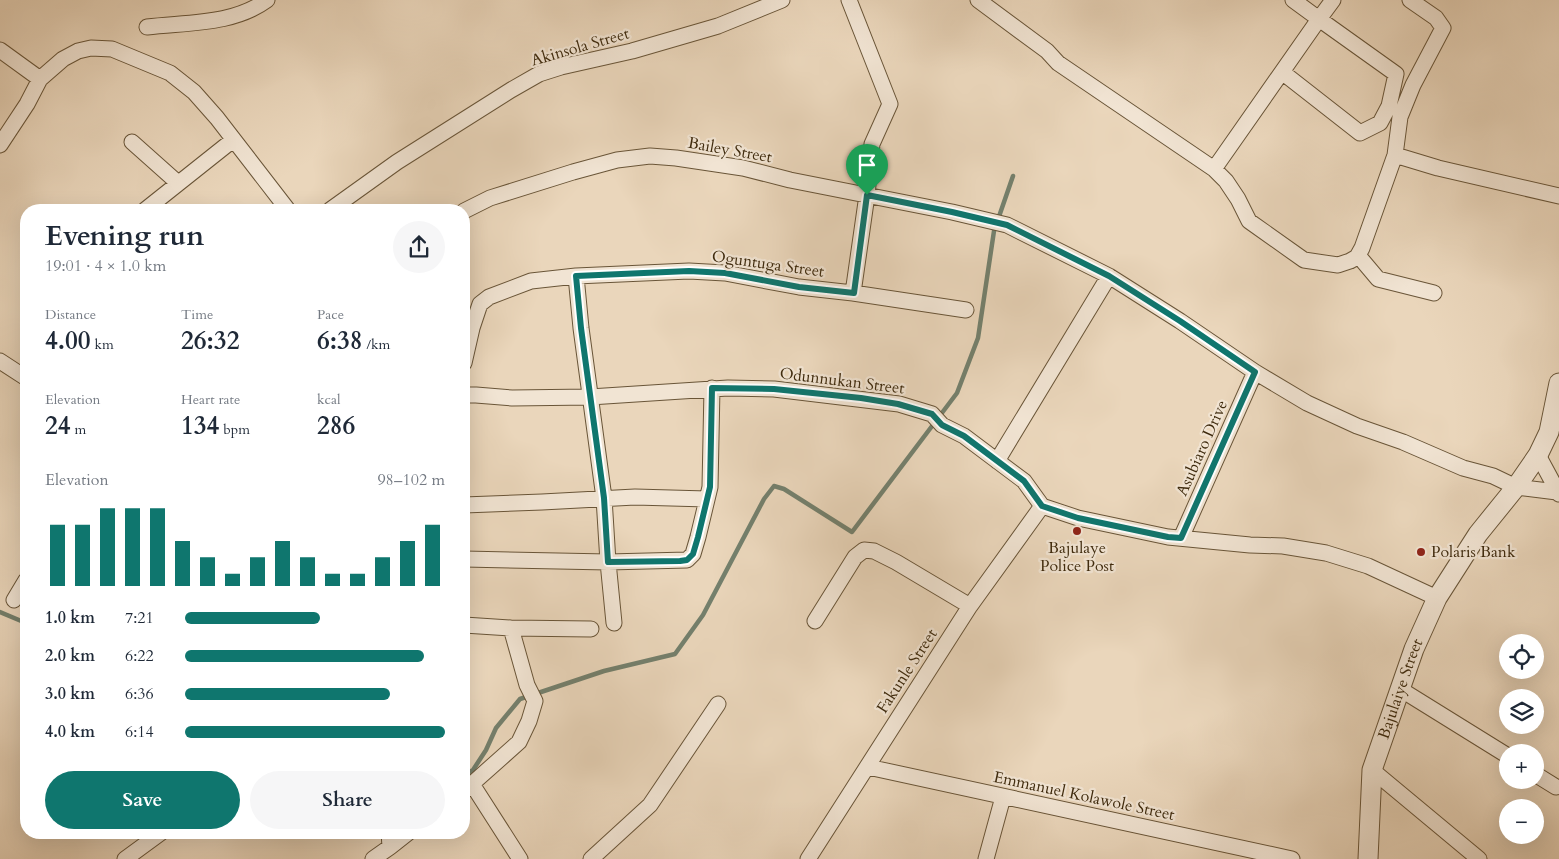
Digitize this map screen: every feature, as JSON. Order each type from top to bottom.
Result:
[{"type":"street","points":[[147,27],[215,20],[251,10],[267,0]]},
{"type":"street","name":"Akinsola Street","points":[[338,204],[397,162],[510,90],[539,74],[570,64],[632,51],[718,26],[782,0]]},
{"type":"street","points":[[850,0],[890,104],[872,144],[854,293]]},
{"type":"street","points":[[978,0],[1047,51],[1058,63],[1214,169],[1238,199],[1248,221],[1304,260],[1338,265],[1357,257],[1362,248],[1395,155],[1400,117],[1413,84],[1443,28],[1436,18],[1410,0]]},
{"type":"street","points":[[1282,72],[1360,133],[1380,123],[1389,106],[1396,74],[1293,0]]},
{"type":"street","points":[[1214,169],[1333,0]]},
{"type":"street","points":[[0,145],[27,104],[40,79],[63,59],[78,51],[91,48],[112,49],[170,73],[194,92],[283,204]]},
{"type":"street","points":[[0,50],[40,79]]},
{"type":"street","points":[[152,204],[233,140]]},
{"type":"street","points":[[132,142],[178,183]]},
{"type":"street","points":[[1395,155],[1438,168],[1559,196]]},
{"type":"street","name":"Bailey Street","points":[[470,208],[490,198],[573,172],[617,160],[650,156],[743,168],[790,180],[952,212],[1001,224],[1109,276],[1255,372],[1307,403],[1357,426],[1403,442],[1463,468],[1493,476],[1516,487],[1558,493]]},
{"type":"street","points":[[1357,257],[1362,260],[1378,279],[1434,294]]},
{"type":"street","name":"Oguntuga Street","points":[[470,322],[480,304],[489,297],[530,281],[576,276],[689,271],[725,273],[799,287],[854,293],[966,310]]},
{"type":"street","points":[[576,276],[581,328],[604,498],[614,622]]},
{"type":"street","points":[[997,461],[1109,276]]},
{"type":"street","points":[[0,360],[20,374]]},
{"type":"street","name":"Asubiaro Drive","points":[[1181,538],[1255,372]]},
{"type":"street","name":"Bajulaiye Street","points":[[1368,859],[1372,770],[1414,649],[1437,598],[1478,534],[1516,487],[1538,455],[1549,432],[1559,383]]},
{"type":"street","points":[[470,559],[608,562],[687,560],[693,554],[710,487],[712,388]]},
{"type":"street","name":"Odunnukan Street","points":[[470,394],[512,398],[590,397],[712,388],[774,389],[861,398],[898,404],[937,419],[964,436],[1024,481],[1042,506]]},
{"type":"street","points":[[1538,455],[1558,493]]},
{"type":"street","points":[[470,505],[635,497],[707,499]]},
{"type":"street","points":[[1042,506],[1078,518],[1168,537],[1250,545],[1283,546],[1326,553],[1368,566],[1437,598]]},
{"type":"street","name":"Fakunle Street","points":[[808,859],[970,606],[1042,506]]},
{"type":"street","points":[[815,621],[855,557],[864,550],[874,551],[896,562],[970,606]]},
{"type":"street","points":[[14,600],[20,590]]},
{"type":"street","points":[[470,625],[591,629]]},
{"type":"street","points":[[470,785],[519,742],[535,701],[527,685],[510,628]]},
{"type":"street","points":[[1400,689],[1499,750]]},
{"type":"street","points":[[591,859],[650,804],[718,704]]},
{"type":"street","name":"Emmanuel Kolawole Street","points":[[868,767],[1292,859]]},
{"type":"street","points":[[1372,770],[1479,859]]},
{"type":"street","points":[[1544,780],[1556,787]]},
{"type":"street","points":[[470,790],[520,859]]},
{"type":"street","points":[[986,859],[1004,797]]},
{"type":"street","points":[[125,859],[152,839]]},
{"type":"street","points":[[373,859],[389,840]]},
{"type":"waterway","points":[[470,772],[486,750],[496,728],[520,699],[604,671],[675,654],[703,615],[764,499],[774,486],[784,489],[852,532],[957,393],[978,338],[994,231],[1013,176]]},
{"type":"waterway","points":[[0,612],[20,620]]},
{"type":"place","name":"Bajulaye Police Post","points":[[1077,531]]},
{"type":"place","name":"Polaris Bank","points":[[1421,552]]},
{"type":"route","points":[[867,195],[1007,225],[1109,276],[1255,372],[1181,538],[1078,518],[1042,506],[1024,481],[964,436],[942,425],[932,414],[898,404],[861,398],[774,389],[712,388],[710,487],[693,554],[687,560],[680,561],[608,562],[604,498],[581,328],[576,276],[689,271],[725,273],[765,279],[799,287],[854,293],[867,195]]}]
